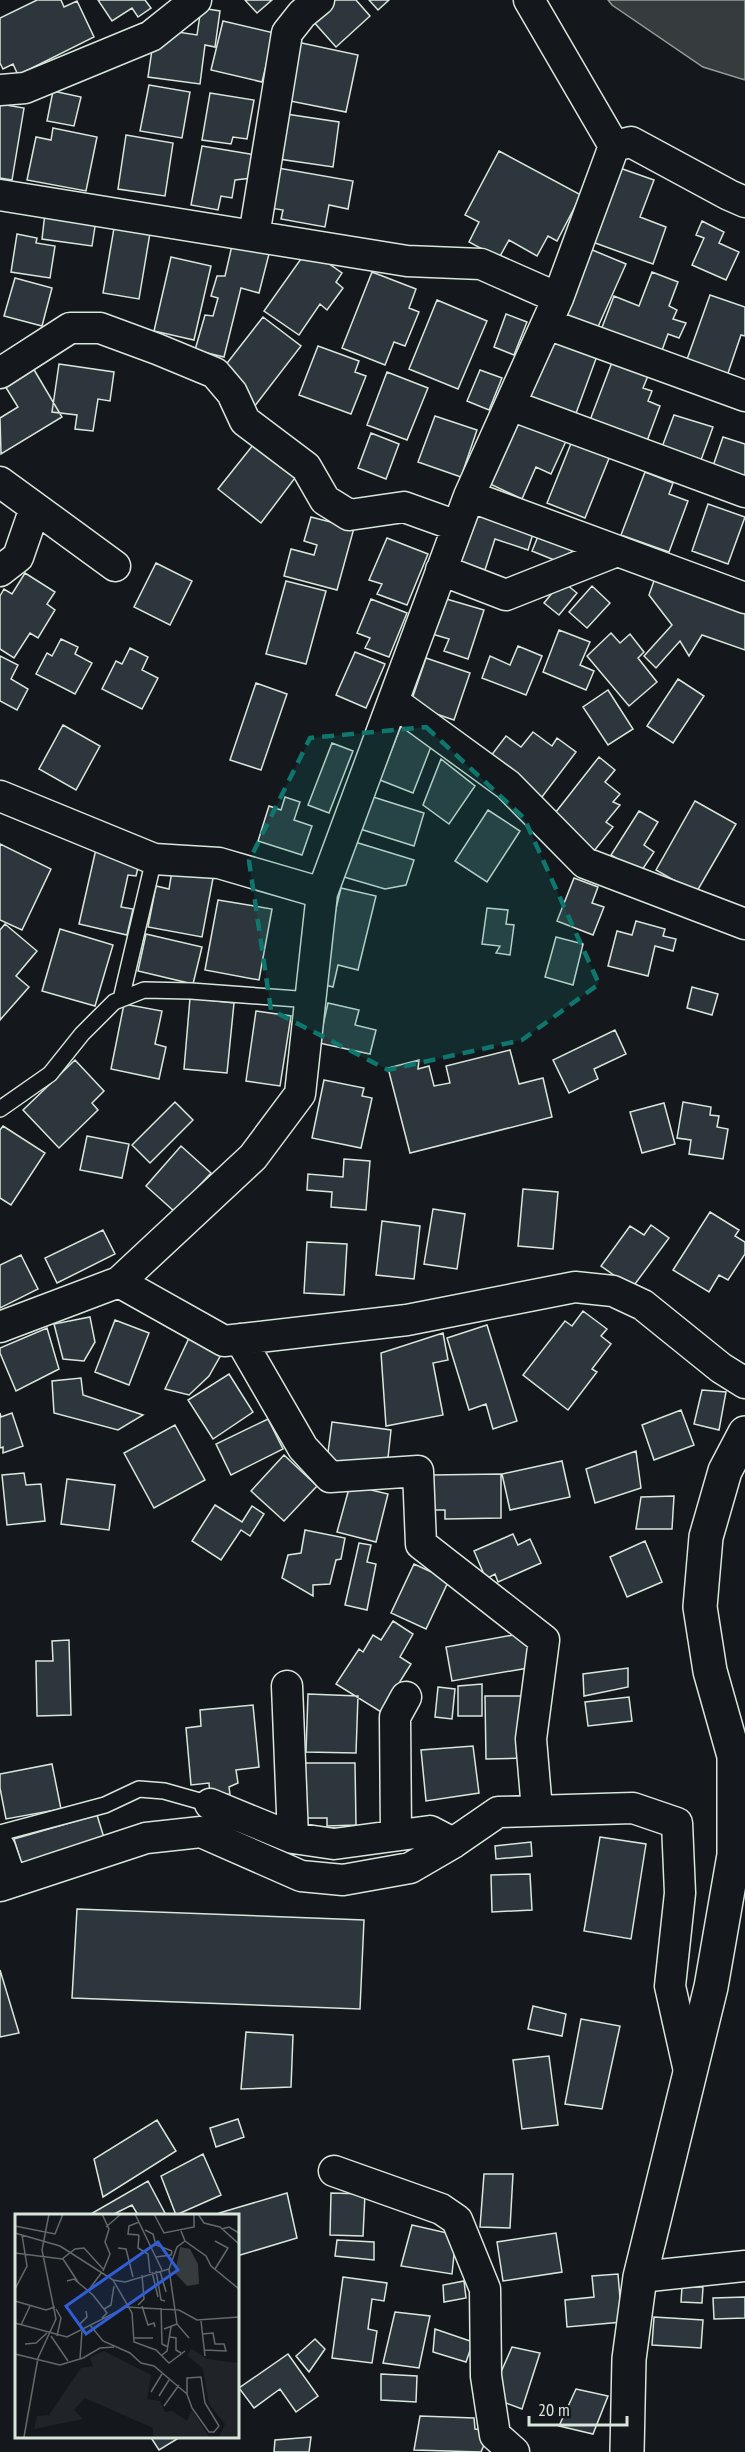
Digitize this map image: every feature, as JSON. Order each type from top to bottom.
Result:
[{"type":"street","points":[[0,90],[25,88],[151,36],[196,0]]},
{"type":"street","points":[[254,236],[288,33],[302,14],[319,0]]},
{"type":"street","points":[[529,0],[614,146]]},
{"type":"street","points":[[614,146],[631,142],[745,202]]},
{"type":"street","points":[[0,1327],[118,1282],[253,1157],[300,1094],[322,893],[457,526],[552,311],[614,146]]},
{"type":"street","points":[[0,195],[407,261],[481,264],[552,311],[745,396]]},
{"type":"street","points":[[0,373],[70,328],[100,328],[215,373],[232,393],[245,421],[306,467],[325,500],[349,515],[404,507],[457,526]]},
{"type":"street","points":[[510,405],[745,492]]},
{"type":"street","points":[[0,482],[115,566]]},
{"type":"street","points":[[469,496],[745,598]]},
{"type":"street","points":[[0,571],[18,557],[35,508]]},
{"type":"street","points":[[441,570],[506,595],[617,551]]},
{"type":"street","points":[[394,702],[508,785],[585,863],[745,924]]},
{"type":"street","points":[[0,796],[154,859],[219,863],[322,893]]},
{"type":"street","points":[[118,1282],[224,1341],[407,1320],[575,1287],[613,1291],[643,1305],[721,1368],[745,1383]]},
{"type":"street","points":[[240,1339],[303,1448],[330,1478],[418,1471],[421,1544],[544,1641],[531,1739],[537,1810]]},
{"type":"street","points":[[627,2452],[629,2359],[640,2277],[711,1987],[734,1855],[734,1756],[710,1671],[700,1607],[706,1537],[725,1471],[745,1433]]},
{"type":"street","points":[[287,1686],[293,1838]]},
{"type":"street","points":[[396,1835],[395,1717],[406,1697]]},
{"type":"street","points":[[210,1804],[293,1838],[334,1844],[430,1831],[453,1843]]},
{"type":"street","points":[[0,1845],[6,1883],[146,1838],[201,1832],[301,1876],[343,1880],[410,1868],[453,1843],[498,1812],[633,1808],[677,1823],[680,1893],[670,1986],[689,2071]]},
{"type":"street","points":[[334,2171],[441,2209],[457,2220],[485,2289],[486,2376],[495,2435],[514,2452]]},
{"type":"street","points":[[640,2277],[745,2266]]},
{"type":"lane","points":[[121,999],[154,859]]},
{"type":"lane","points":[[0,1109],[50,1074],[82,1034],[114,1002],[144,990],[192,991],[311,1000]]},
{"type":"lane","points":[[0,1845],[105,1805],[139,1789],[164,1791],[210,1804]]},
{"type":"highlighted area","points":[[426,727],[524,818],[599,984],[522,1040],[388,1070],[271,1010],[249,861],[310,738]]},
{"type":"shaded area","points":[[608,0],[745,0],[745,80],[703,67]]},
{"type":"building","points":[[37,0],[61,0],[64,7],[77,1],[94,37],[18,75],[13,64],[3,69],[0,63],[0,18]]},
{"type":"building","points":[[98,0],[145,0],[151,8],[138,17],[132,8],[112,21]]},
{"type":"building","points":[[245,0],[272,0],[257,13]]},
{"type":"building","points":[[334,0],[356,0],[370,16],[336,47],[312,20]]},
{"type":"building","points":[[369,0],[389,0],[378,10]]},
{"type":"building","points":[[201,8],[220,11],[215,47],[205,45],[200,84],[148,77],[153,43],[171,31],[197,35]]},
{"type":"building","points":[[223,21],[274,33],[262,82],[211,70]]},
{"type":"building","points":[[297,42],[358,55],[346,112],[285,100]]},
{"type":"building","points":[[149,85],[190,92],[182,138],[140,131]]},
{"type":"building","points":[[53,91],[81,97],[74,126],[47,121]]},
{"type":"building","points":[[210,93],[254,100],[247,139],[233,137],[231,144],[202,140]]},
{"type":"building","points":[[0,104],[24,108],[12,180],[0,178]]},
{"type":"building","points":[[286,114],[339,122],[333,167],[279,159]]},
{"type":"building","points":[[53,128],[97,137],[86,191],[27,180],[36,137],[51,140]]},
{"type":"building","points":[[126,135],[173,143],[165,196],[118,189]]},
{"type":"building","points":[[202,146],[256,155],[252,178],[235,180],[232,198],[221,196],[218,210],[191,205]]},
{"type":"building","points":[[499,151],[581,195],[557,241],[548,236],[537,256],[509,240],[499,258],[469,242],[479,222],[465,215]]},
{"type":"building","points":[[614,166],[654,180],[640,217],[666,227],[653,264],[587,240]]},
{"type":"building","points":[[278,168],[353,181],[348,209],[329,205],[325,227],[281,219],[283,210],[270,208]]},
{"type":"building","points":[[45,213],[96,220],[92,246],[42,239]]},
{"type":"building","points":[[702,221],[724,232],[719,243],[739,252],[726,280],[692,265],[704,238],[696,235]]},
{"type":"building","points":[[114,228],[150,233],[139,299],[103,293]]},
{"type":"building","points":[[17,234],[37,238],[36,243],[55,246],[50,278],[11,272]]},
{"type":"building","points":[[233,241],[270,250],[259,293],[241,288],[224,357],[195,350],[205,315],[213,316],[218,298],[211,296],[217,276],[225,276]]},
{"type":"building","points":[[308,249],[342,273],[336,282],[343,288],[327,310],[320,304],[299,335],[264,311]]},
{"type":"building","points":[[590,249],[626,264],[597,329],[561,314]]},
{"type":"building","points":[[171,257],[211,266],[194,340],[154,331]]},
{"type":"building","points":[[372,272],[416,289],[409,308],[419,312],[405,346],[394,342],[385,365],[342,348]]},
{"type":"building","points":[[652,272],[678,282],[669,306],[677,310],[673,319],[686,323],[679,338],[668,334],[661,353],[601,330],[614,296],[639,306]]},
{"type":"building","points":[[15,278],[52,288],[42,326],[4,316]]},
{"type":"building","points":[[710,295],[745,307],[745,336],[741,335],[726,379],[685,365]]},
{"type":"building","points":[[437,300],[487,321],[458,389],[409,369]]},
{"type":"building","points":[[506,314],[527,322],[514,355],[494,347]]},
{"type":"building","points":[[263,317],[301,346],[254,407],[224,367]]},
{"type":"building","points":[[550,338],[597,356],[575,416],[527,398]]},
{"type":"building","points":[[318,346],[359,361],[355,372],[366,376],[351,414],[299,395]]},
{"type":"building","points":[[614,357],[650,371],[643,388],[652,391],[648,401],[660,406],[644,449],[587,428]]},
{"type":"building","points":[[59,364],[114,372],[110,401],[98,399],[93,431],[75,429],[77,415],[52,412]]},
{"type":"building","points":[[33,368],[62,417],[1,454],[0,418],[18,407],[5,386]]},
{"type":"building","points":[[480,370],[502,378],[489,410],[467,401]]},
{"type":"building","points":[[387,372],[428,388],[407,440],[367,425]]},
{"type":"building","points":[[674,415],[713,427],[701,460],[662,447]]},
{"type":"building","points":[[435,416],[477,430],[461,477],[418,462]]},
{"type":"building","points":[[520,418],[567,439],[551,474],[536,467],[522,499],[490,484]]},
{"type":"building","points":[[371,433],[399,444],[386,479],[358,468]]},
{"type":"building","points":[[723,437],[745,444],[745,476],[713,466]]},
{"type":"building","points":[[572,441],[610,456],[585,518],[547,503]]},
{"type":"building","points":[[253,445],[295,478],[261,523],[218,489]]},
{"type":"building","points":[[645,472],[673,483],[669,494],[688,501],[669,552],[621,535]]},
{"type":"building","points":[[708,504],[745,517],[728,564],[692,551]]},
{"type":"building","points":[[479,508],[535,527],[528,550],[495,539],[485,570],[460,562]]},
{"type":"building","points":[[311,517],[354,528],[337,590],[284,576],[291,549],[314,555],[317,545],[304,541]]},
{"type":"building","points":[[541,529],[578,545],[569,566],[532,551]]},
{"type":"building","points":[[387,538],[428,554],[407,605],[377,594],[382,584],[369,580]]},
{"type":"building","points":[[156,563],[192,581],[170,625],[134,607]]},
{"type":"building","points":[[25,573],[55,592],[47,604],[55,610],[38,638],[30,633],[14,658],[0,649],[0,596],[4,589],[12,594]]},
{"type":"building","points":[[655,578],[745,609],[745,650],[702,635],[689,656],[680,641],[656,668],[644,656],[672,625],[649,595]]},
{"type":"building","points":[[286,581],[326,591],[306,664],[266,654]]},
{"type":"building","points":[[562,581],[577,593],[559,615],[544,603]]},
{"type":"building","points":[[592,586],[610,603],[587,628],[569,612]]},
{"type":"building","points":[[443,598],[484,610],[468,659],[444,651],[449,639],[432,634]]},
{"type":"building","points":[[371,599],[407,613],[389,657],[365,648],[370,638],[357,633]]},
{"type":"building","points":[[559,630],[590,642],[580,665],[594,671],[586,690],[543,672]]},
{"type":"building","points":[[611,633],[620,643],[630,634],[644,652],[638,658],[657,682],[629,706],[587,656]]},
{"type":"building","points":[[61,639],[78,647],[75,654],[92,663],[75,694],[36,674],[47,653],[52,656]]},
{"type":"building","points":[[518,646],[542,656],[526,695],[482,678],[490,656],[510,665]]},
{"type":"building","points":[[130,648],[148,657],[142,670],[158,678],[142,709],[102,689],[116,661],[122,664]]},
{"type":"building","points":[[355,652],[385,664],[366,708],[336,695]]},
{"type":"building","points":[[0,656],[18,665],[11,679],[28,689],[17,710],[0,701]]},
{"type":"building","points":[[426,658],[470,673],[454,720],[410,705]]},
{"type":"building","points":[[678,679],[704,696],[673,743],[647,726]]},
{"type":"building","points":[[256,683],[287,694],[261,770],[230,760]]},
{"type":"building","points":[[608,690],[633,729],[608,745],[583,707]]},
{"type":"building","points":[[63,725],[100,746],[76,790],[39,769]]},
{"type":"building","points":[[401,726],[434,739],[413,793],[380,780]]},
{"type":"building","points":[[533,732],[552,746],[557,738],[576,752],[542,797],[490,757],[506,736],[521,747]]},
{"type":"building","points":[[332,743],[353,751],[329,813],[308,805]]},
{"type":"building","points":[[599,757],[615,770],[605,782],[620,794],[613,802],[620,805],[606,822],[613,827],[594,851],[552,817]]},
{"type":"building","points":[[441,759],[475,786],[449,824],[423,805]]},
{"type":"building","points":[[370,796],[424,813],[414,846],[360,829]]},
{"type":"building","points":[[285,797],[300,802],[294,820],[312,826],[302,855],[258,841],[269,806],[281,810]]},
{"type":"building","points":[[695,801],[736,824],[696,893],[656,870]]},
{"type":"building","points":[[488,810],[520,831],[487,882],[455,861]]},
{"type":"building","points":[[639,811],[658,822],[644,845],[654,852],[640,873],[611,855]]},
{"type":"building","points":[[355,842],[414,860],[406,885],[385,889],[344,877]]},
{"type":"building","points":[[0,844],[51,869],[22,930],[0,920]]},
{"type":"building","points":[[96,849],[140,859],[136,876],[128,875],[121,907],[133,909],[127,935],[79,924]]},
{"type":"building","points":[[173,865],[214,873],[202,937],[148,927],[156,886],[169,889]]},
{"type":"building","points":[[574,878],[598,887],[592,903],[604,907],[593,935],[557,921]]},
{"type":"building","points":[[341,888],[376,896],[358,970],[338,965],[333,987],[318,983]]},
{"type":"building","points":[[218,900],[272,909],[259,980],[205,970]]},
{"type":"building","points":[[487,908],[508,910],[506,924],[514,925],[510,955],[496,953],[500,946],[482,944]]},
{"type":"building","points":[[636,921],[665,929],[663,936],[676,939],[673,951],[655,946],[648,976],[608,966],[617,931],[632,935]]},
{"type":"building","points":[[5,924],[37,951],[16,976],[29,987],[0,1020],[0,930]]},
{"type":"building","points":[[60,929],[113,945],[95,1006],[42,991]]},
{"type":"building","points":[[146,934],[202,947],[193,984],[138,971]]},
{"type":"building","points":[[556,937],[583,944],[573,985],[545,977]]},
{"type":"building","points":[[692,987],[718,994],[712,1015],[687,1008]]},
{"type":"building","points":[[190,998],[234,1003],[227,1073],[184,1069]]},
{"type":"building","points":[[328,1003],[359,1010],[355,1025],[376,1030],[370,1054],[319,1043]]},
{"type":"building","points":[[124,1004],[162,1011],[155,1044],[166,1047],[159,1079],[111,1069]]},
{"type":"building","points":[[256,1011],[291,1016],[280,1086],[246,1081]]},
{"type":"building","points":[[615,1030],[626,1054],[594,1069],[598,1079],[569,1093],[553,1060]]},
{"type":"building","points":[[510,1050],[519,1084],[543,1078],[552,1117],[410,1153],[388,1068],[419,1060],[418,1069],[429,1066],[434,1086],[450,1083],[446,1066]]},
{"type":"building","points":[[75,1060],[104,1091],[92,1103],[98,1110],[59,1148],[23,1110]]},
{"type":"building","points":[[324,1080],[364,1088],[362,1096],[372,1098],[361,1148],[312,1138]]},
{"type":"building","points":[[175,1102],[193,1120],[150,1163],[132,1145]]},
{"type":"building","points":[[683,1102],[711,1107],[710,1115],[719,1116],[717,1127],[728,1129],[723,1159],[689,1154],[691,1140],[677,1138]]},
{"type":"building","points":[[664,1103],[675,1144],[642,1153],[630,1112]]},
{"type":"building","points":[[3,1126],[45,1153],[11,1205],[0,1198],[0,1130]]},
{"type":"building","points":[[87,1136],[129,1144],[122,1178],[80,1170]]},
{"type":"building","points":[[181,1146],[211,1173],[175,1212],[146,1186]]},
{"type":"building","points":[[344,1159],[370,1161],[366,1210],[331,1207],[332,1192],[307,1190],[308,1174],[343,1177]]},
{"type":"building","points":[[523,1189],[558,1192],[553,1249],[518,1246]]},
{"type":"building","points":[[433,1209],[465,1214],[457,1269],[424,1264]]},
{"type":"building","points":[[710,1212],[739,1230],[735,1236],[745,1242],[745,1254],[728,1280],[719,1275],[709,1292],[673,1270]]},
{"type":"building","points":[[382,1221],[420,1226],[414,1279],[376,1275]]},
{"type":"building","points":[[651,1225],[669,1238],[632,1288],[601,1266],[630,1226],[644,1235]]},
{"type":"building","points":[[103,1230],[115,1254],[57,1283],[45,1258]]},
{"type":"building","points":[[307,1242],[347,1244],[344,1295],[304,1293]]},
{"type":"building","points":[[21,1255],[38,1289],[0,1308],[0,1265]]},
{"type":"building","points":[[583,1311],[607,1329],[601,1336],[611,1344],[592,1369],[597,1372],[568,1410],[523,1375],[565,1321],[572,1326]]},
{"type":"building","points":[[90,1317],[95,1342],[84,1361],[63,1359],[54,1324]]},
{"type":"building","points":[[115,1320],[149,1333],[129,1385],[95,1372]]},
{"type":"building","points":[[487,1325],[517,1421],[493,1429],[486,1404],[469,1410],[447,1338]]},
{"type":"building","points":[[47,1328],[59,1369],[16,1391],[0,1348]]},
{"type":"building","points":[[443,1333],[448,1360],[433,1363],[443,1415],[386,1426],[381,1353]]},
{"type":"building","points":[[189,1338],[222,1353],[209,1376],[189,1395],[165,1389]]},
{"type":"building","points":[[229,1374],[253,1412],[213,1439],[188,1400]]},
{"type":"building","points":[[81,1378],[83,1395],[143,1415],[118,1430],[54,1413],[52,1381]]},
{"type":"building","points":[[702,1390],[726,1392],[719,1430],[694,1424]]},
{"type":"building","points":[[681,1410],[694,1445],[654,1460],[642,1425]]},
{"type":"building","points":[[0,1413],[1,1417],[12,1413],[23,1446],[3,1453],[3,1447],[0,1448]]},
{"type":"building","points":[[268,1419],[283,1449],[231,1475],[216,1444]]},
{"type":"building","points":[[332,1422],[391,1430],[387,1467],[327,1460]]},
{"type":"building","points":[[175,1425],[205,1480],[154,1508],[124,1453]]},
{"type":"building","points":[[636,1451],[641,1488],[595,1503],[586,1469]]},
{"type":"building","points":[[284,1455],[317,1486],[284,1521],[251,1491]]},
{"type":"building","points":[[562,1461],[570,1497],[510,1510],[502,1474]]},
{"type":"building","points":[[24,1473],[26,1485],[41,1484],[45,1521],[7,1525],[2,1475]]},
{"type":"building","points":[[501,1474],[501,1518],[445,1519],[445,1510],[431,1510],[431,1475]]},
{"type":"building","points":[[67,1479],[115,1485],[109,1530],[61,1524]]},
{"type":"building","points":[[350,1485],[388,1494],[376,1542],[337,1532]]},
{"type":"building","points":[[674,1496],[672,1529],[636,1529],[641,1497]]},
{"type":"building","points":[[215,1505],[242,1522],[252,1506],[264,1514],[250,1536],[241,1530],[221,1560],[192,1541]]},
{"type":"building","points":[[305,1530],[345,1538],[341,1559],[336,1560],[330,1584],[313,1585],[313,1596],[282,1578],[288,1555],[301,1553]]},
{"type":"building","points":[[513,1534],[518,1545],[530,1539],[541,1563],[498,1582],[495,1574],[486,1579],[474,1551]]},
{"type":"building","points":[[645,1541],[662,1582],[627,1597],[610,1557]]},
{"type":"building","points":[[359,1543],[371,1545],[367,1562],[376,1564],[367,1610],[345,1605]]},
{"type":"building","points":[[414,1564],[449,1580],[426,1629],[391,1613]]},
{"type":"building","points":[[393,1621],[413,1634],[400,1657],[411,1664],[381,1712],[336,1684],[359,1649],[363,1652],[373,1635],[381,1640]]},
{"type":"building","points":[[530,1632],[528,1668],[452,1681],[446,1647]]},
{"type":"building","points":[[69,1640],[71,1715],[37,1716],[36,1661],[53,1661],[52,1641]]},
{"type":"building","points":[[628,1668],[628,1687],[584,1696],[583,1674]]},
{"type":"building","points":[[482,1684],[482,1716],[458,1716],[458,1686]]},
{"type":"building","points":[[438,1687],[455,1689],[452,1719],[435,1717]]},
{"type":"building","points":[[308,1694],[358,1696],[356,1753],[306,1752]]},
{"type":"building","points":[[485,1696],[525,1696],[525,1758],[486,1759]]},
{"type":"building","points":[[629,1697],[632,1721],[588,1726],[585,1702]]},
{"type":"building","points":[[253,1705],[259,1767],[236,1770],[238,1783],[229,1787],[230,1794],[210,1796],[209,1783],[191,1785],[186,1728],[201,1726],[200,1710]]},
{"type":"building","points":[[473,1746],[479,1793],[426,1801],[421,1750]]},
{"type":"building","points":[[302,1763],[355,1763],[356,1825],[327,1826],[327,1818],[302,1818]]},
{"type":"building","points":[[52,1764],[61,1809],[6,1819],[0,1788],[0,1774]]},
{"type":"building","points":[[97,1815],[105,1841],[22,1865],[14,1839]]},
{"type":"building","points":[[600,1837],[646,1844],[631,1939],[584,1931]]},
{"type":"building","points":[[531,1842],[532,1856],[496,1859],[495,1846]]},
{"type":"building","points":[[530,1874],[532,1910],[492,1912],[491,1875]]},
{"type":"building","points":[[77,1909],[364,1920],[360,2009],[72,1998]]},
{"type":"building","points":[[0,1970],[19,2033],[0,2037]]},
{"type":"building","points":[[533,2006],[566,2014],[562,2036],[528,2029]]},
{"type":"building","points":[[581,2019],[620,2026],[602,2109],[565,2104]]},
{"type":"building","points":[[246,2032],[293,2035],[291,2087],[241,2089]]},
{"type":"building","points":[[549,2056],[558,2125],[522,2129],[513,2060]]},
{"type":"building","points":[[238,2119],[244,2137],[216,2147],[210,2128]]},
{"type":"building","points":[[157,2120],[176,2151],[103,2197],[94,2159]]},
{"type":"building","points":[[203,2154],[221,2195],[176,2214],[161,2176]]},
{"type":"building","points":[[484,2174],[513,2174],[510,2228],[480,2227]]},
{"type":"building","points":[[148,2181],[165,2214],[137,2214],[132,2205],[114,2214],[91,2214]]},
{"type":"building","points":[[287,2193],[297,2238],[238,2256],[238,2214],[219,2213]]},
{"type":"building","points":[[331,2193],[365,2194],[363,2236],[330,2235]]},
{"type":"building","points":[[412,2225],[456,2235],[452,2274],[401,2266]]},
{"type":"building","points":[[556,2233],[562,2272],[503,2281],[497,2242]]},
{"type":"building","points":[[337,2240],[374,2242],[374,2260],[335,2256]]},
{"type":"building","points":[[618,2274],[622,2322],[567,2327],[565,2300],[594,2297],[592,2276]]},
{"type":"building","points":[[343,2277],[387,2283],[384,2301],[372,2299],[368,2329],[377,2331],[372,2363],[332,2358]]},
{"type":"building","points":[[464,2281],[466,2298],[444,2302],[443,2285]]},
{"type":"building","points":[[682,2287],[703,2287],[702,2303],[681,2302]]},
{"type":"building","points":[[745,2297],[745,2318],[714,2319],[713,2298]]},
{"type":"building","points":[[395,2312],[430,2316],[419,2368],[383,2363]]},
{"type":"building","points":[[654,2317],[703,2320],[701,2348],[652,2345]]},
{"type":"building","points":[[435,2329],[473,2342],[466,2362],[433,2352]]},
{"type":"building","points":[[315,2339],[325,2349],[309,2372],[296,2356]]},
{"type":"building","points":[[512,2347],[540,2353],[522,2409],[490,2397]]},
{"type":"building","points":[[288,2354],[318,2396],[296,2412],[280,2389],[254,2408],[239,2388]]},
{"type":"building","points":[[381,2374],[417,2376],[416,2402],[381,2400]]},
{"type":"building","points":[[576,2389],[608,2396],[593,2434],[559,2426]]},
{"type":"building","points":[[420,2416],[474,2418],[475,2429],[490,2431],[481,2452],[414,2450]]},
{"type":"building","points":[[151,2437],[180,2437],[159,2450]]},
{"type":"building","points":[[311,2437],[309,2452],[274,2452],[275,2440]]}]
